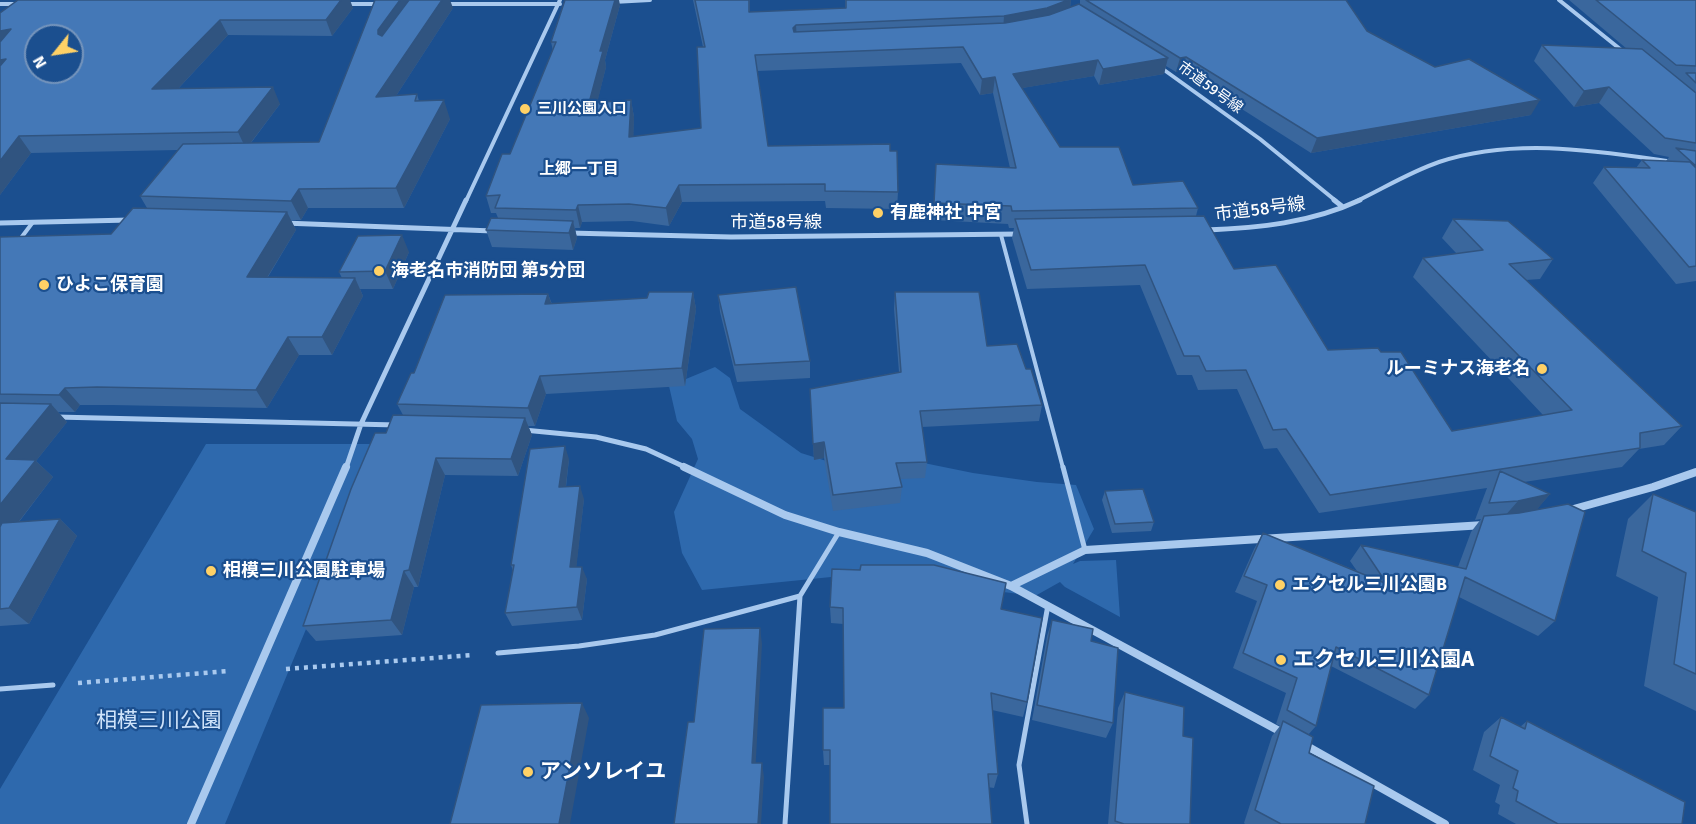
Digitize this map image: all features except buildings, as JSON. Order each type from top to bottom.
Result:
[{"type":"street","points":[[603,2],[650,0]]},
{"type":"street","points":[[1559,0],[1629,57]]},
{"type":"street","points":[[191,824],[274,637],[353,451],[361,424],[559,2]]},
{"type":"street","points":[[444,4],[569,3]]},
{"type":"street","points":[[0,4],[23,4]]},
{"type":"street","points":[[338,4],[385,4]]},
{"type":"street","name":"市道59号線","points":[[1157,66],[1260,139],[1343,207]]},
{"type":"street","name":"市道58号線","points":[[1195,231],[1259,227],[1303,219],[1343,207],[1436,164],[1500,149],[1537,146],[1594,150],[1685,164]]},
{"type":"street","points":[[0,223],[142,220]]},
{"type":"street","points":[[275,223],[501,231]]},
{"type":"street","name":"市道58号線","points":[[558,233],[731,237],[1024,234]]},
{"type":"street","points":[[47,417],[406,426]]},
{"type":"street","points":[[515,429],[596,437],[646,449],[786,515],[839,532],[927,553],[1011,585],[1288,736]]},
{"type":"street","points":[[1561,512],[1643,490],[1696,472]]},
{"type":"street","points":[[1011,585],[1084,550],[1492,525]]},
{"type":"street","points":[[1299,742],[1445,824]]},
{"type":"lane","points":[[13,248],[33,222]]},
{"type":"lane","points":[[1001,235],[1084,550]]},
{"type":"lane","points":[[785,824],[800,596],[839,532]]},
{"type":"lane","points":[[498,653],[579,646],[655,635],[800,596]]},
{"type":"lane","points":[[1027,824],[1019,765],[1048,605]]},
{"type":"lane","points":[[0,689],[53,685]]},
{"type":"path","points":[[286,669],[498,653]]},
{"type":"path","points":[[53,685],[239,670]]},
{"type":"green space","points":[[715,367],[730,378],[740,409],[801,453],[852,469],[919,462],[973,473],[1076,485],[1094,529],[1073,564],[1080,561],[1116,560],[1120,617],[1060,582],[1035,596],[861,574],[702,590],[682,553],[674,512],[698,459],[692,439],[677,421],[669,386]]},
{"type":"green space","name":"相模三川公園","points":[[206,444],[383,444],[225,824],[0,824],[0,789]]},
{"type":"place","name":"三川公園入口","points":[[525,109]]},
{"type":"place","name":"有鹿神社 中宮","points":[[878,213]]},
{"type":"place","name":"海老名市消防団 第5分団","points":[[379,271]]},
{"type":"place","name":"ひよこ保育園","points":[[44,285]]},
{"type":"place","name":"ルーミナス海老名","points":[[1542,369]]},
{"type":"place","name":"相模三川公園駐車場","points":[[211,571]]},
{"type":"place","name":"エクセル三川公園B","points":[[1280,585]]},
{"type":"place","name":"エクセル三川公園A","points":[[1281,660]]},
{"type":"place","name":"アンソレイユ","points":[[528,772]]},
{"type":"district","name":"上郷一丁目","points":[[579,170]]}]
